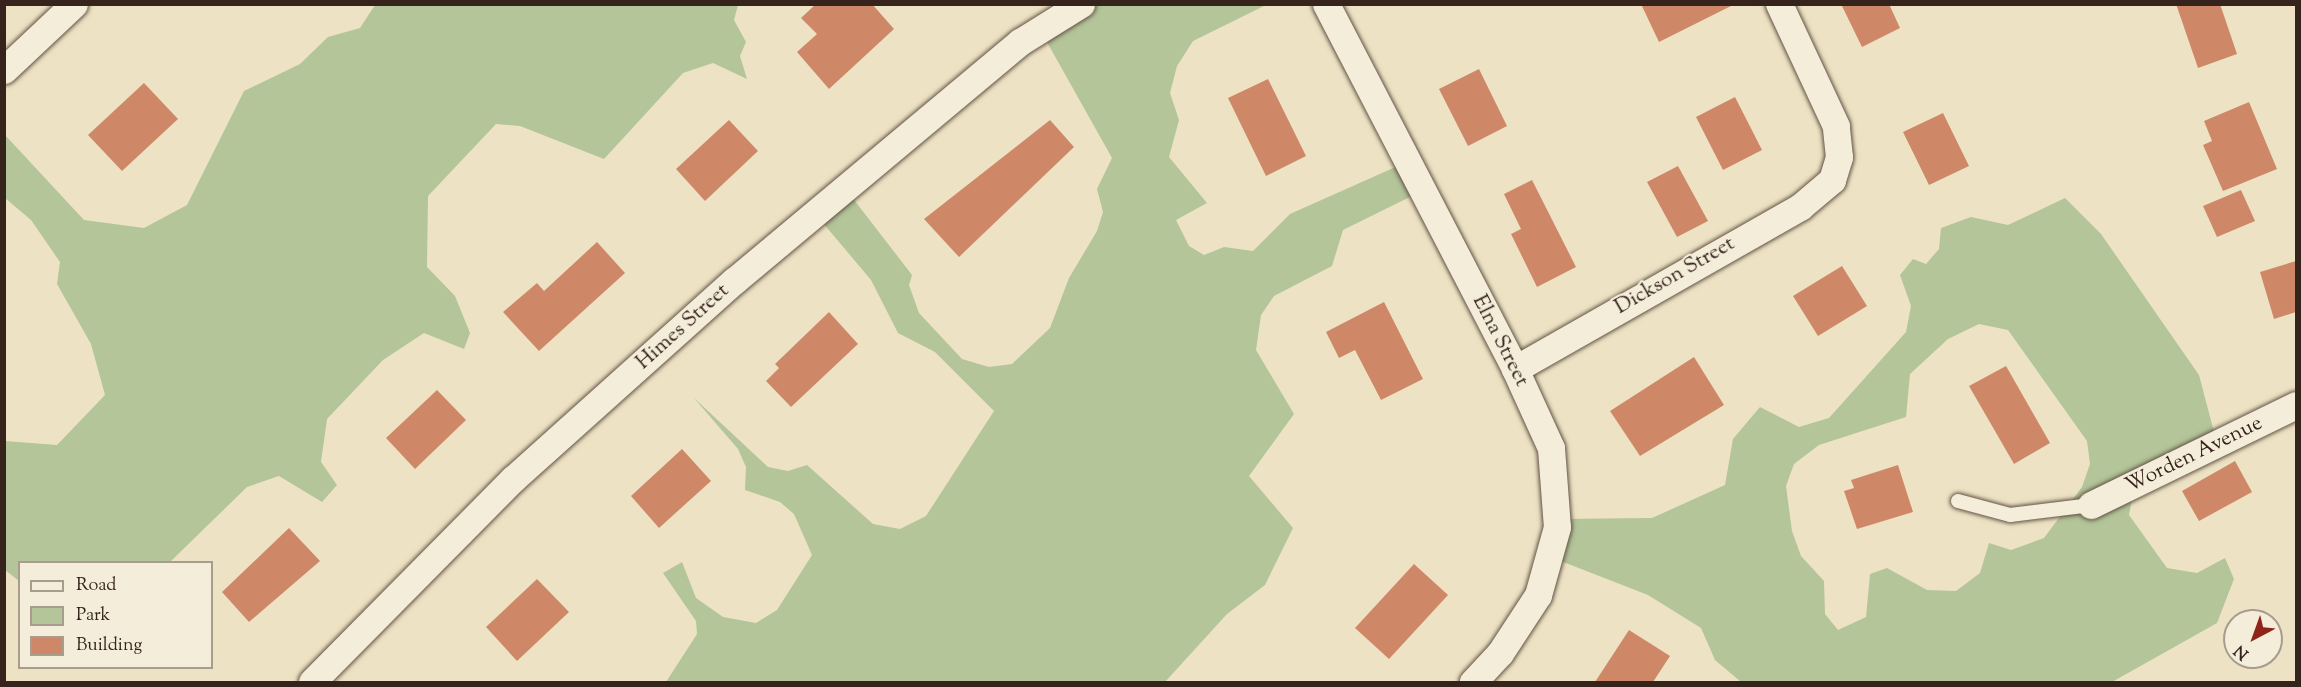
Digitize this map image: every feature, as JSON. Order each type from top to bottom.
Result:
[{"type":"street","points":[[4,70],[75,4]]},
{"type":"street","name":"Himes Street","points":[[312,682],[513,479],[734,281],[1020,42],[1082,4]]},
{"type":"street","name":"Elna Street","points":[[1326,4],[1515,369],[1551,448],[1557,527],[1538,595],[1500,653],[1473,682]]},
{"type":"street","name":"Dickson Street","points":[[1515,369],[1800,207],[1832,180],[1839,157],[1836,126],[1779,4]]},
{"type":"street","name":"Worden Avenue","points":[[2091,505],[2296,405]]},
{"type":"lane","points":[[1958,501],[2010,515],[2091,505]]},
{"type":"green space","points":[[375,5],[738,5],[734,20],[746,42],[740,56],[747,79],[713,63],[683,73],[604,159],[520,126],[496,124],[428,196],[427,267],[455,296],[470,333],[464,349],[424,333],[383,360],[327,419],[321,462],[337,485],[322,502],[279,476],[247,487],[171,561],[18,561],[18,580],[5,570],[5,441],[57,445],[105,395],[91,344],[57,284],[60,262],[31,220],[5,198],[5,135],[84,220],[144,228],[187,205],[244,91],[300,64],[328,37],[360,28]]},
{"type":"green space","points":[[1085,5],[1266,5],[1193,41],[1177,66],[1170,93],[1179,120],[1169,157],[1207,203],[1176,220],[1189,246],[1204,255],[1224,247],[1253,251],[1290,214],[1409,161],[1424,190],[1343,230],[1332,266],[1274,296],[1261,315],[1256,350],[1294,414],[1249,476],[1293,528],[1265,585],[1227,614],[1165,682],[666,682],[697,634],[696,621],[663,573],[682,562],[696,598],[723,617],[756,623],[777,610],[812,555],[794,514],[780,502],[745,490],[746,467],[738,449],[694,398],[768,467],[788,471],[807,465],[873,524],[900,529],[926,516],[994,411],[935,352],[898,333],[871,280],[818,217],[848,192],[912,275],[909,285],[919,313],[962,359],[989,367],[1012,364],[1050,328],[1069,278],[1097,231],[1103,212],[1097,189],[1112,158],[1043,35]]},
{"type":"green space","points":[[2065,198],[2101,234],[2199,375],[2214,432],[2135,482],[2129,515],[2167,568],[2197,573],[2225,558],[2234,579],[2217,623],[2112,682],[1741,682],[1715,660],[1701,628],[1648,595],[1553,558],[1557,519],[1652,518],[1725,485],[1733,439],[1760,407],[1799,427],[1829,418],[1906,332],[1911,306],[1900,275],[1913,259],[1926,264],[1939,249],[1941,228],[1971,217],[2008,225]],"holes":[[[1979,324],[2008,330],[2087,441],[2090,464],[2082,487],[2044,538],[2011,550],[1989,543],[1980,573],[1956,591],[1927,590],[1887,568],[1870,574],[1866,617],[1838,630],[1825,614],[1824,581],[1801,556],[1792,531],[1786,486],[1794,464],[1819,445],[1906,417],[1910,374],[1948,339]]]},
{"type":"building","points":[[816,4],[872,4],[894,29],[829,89],[797,52],[817,34],[801,18]]},
{"type":"building","points":[[1641,4],[1735,4],[1659,42]]},
{"type":"building","points":[[1841,4],[1889,4],[1900,28],[1862,47]]},
{"type":"building","points":[[2176,4],[2220,4],[2237,54],[2198,68]]},
{"type":"building","points":[[1479,69],[1507,126],[1468,146],[1439,89]]},
{"type":"building","points":[[1268,79],[1306,156],[1266,176],[1228,98]]},
{"type":"building","points":[[144,83],[178,119],[122,171],[88,135]]},
{"type":"building","points":[[1735,97],[1762,150],[1723,170],[1696,117]]},
{"type":"building","points":[[2249,102],[2277,169],[2223,191],[2203,145],[2212,141],[2204,121]]},
{"type":"building","points":[[1943,113],[1969,166],[1929,185],[1903,132]]},
{"type":"building","points":[[729,120],[758,151],[705,201],[676,169]]},
{"type":"building","points":[[1050,120],[1074,147],[959,257],[924,219]]},
{"type":"building","points":[[1678,166],[1708,221],[1677,237],[1647,182]]},
{"type":"building","points":[[1532,180],[1576,267],[1537,287],[1511,234],[1521,229],[1504,194]]},
{"type":"building","points":[[2241,190],[2255,221],[2217,237],[2203,206]]},
{"type":"building","points":[[597,242],[625,273],[539,351],[503,312],[537,283],[544,291]]},
{"type":"building","points":[[2296,261],[2296,312],[2274,319],[2260,272]]},
{"type":"building","points":[[1842,266],[1867,306],[1818,336],[1793,296]]},
{"type":"building","points":[[1384,302],[1423,379],[1381,400],[1355,350],[1339,358],[1326,332]]},
{"type":"building","points":[[829,312],[858,344],[791,407],[766,381],[779,368],[775,364]]},
{"type":"building","points":[[1694,357],[1724,405],[1640,456],[1610,411]]},
{"type":"building","points":[[2006,366],[2050,443],[2014,464],[1969,386]]},
{"type":"building","points":[[437,390],[466,420],[415,469],[386,438]]},
{"type":"building","points":[[682,449],[711,481],[659,528],[631,496]]},
{"type":"building","points":[[2235,461],[2252,492],[2199,521],[2182,491]]},
{"type":"building","points":[[1898,465],[1913,512],[1857,529],[1844,491],[1854,488],[1851,480]]},
{"type":"building","points":[[289,528],[320,561],[249,622],[222,592]]},
{"type":"building","points":[[1414,564],[1448,595],[1389,659],[1355,628]]},
{"type":"building","points":[[537,579],[569,612],[517,661],[486,627]]},
{"type":"building","points":[[1629,630],[1670,656],[1653,682],[1595,682]]}]
